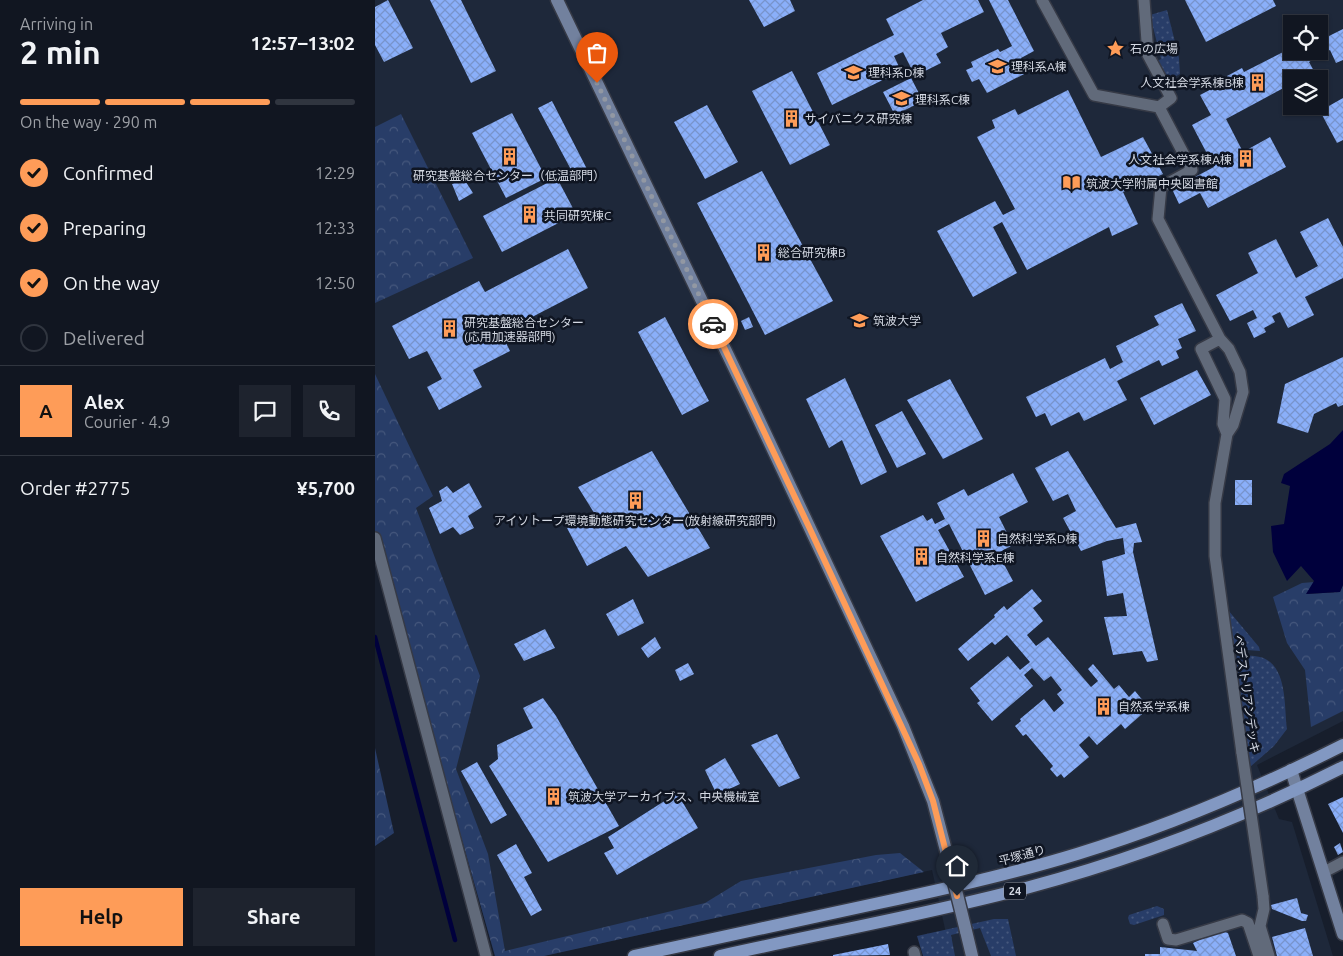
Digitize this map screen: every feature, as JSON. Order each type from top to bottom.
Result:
[{"type":"main road","name":"平塚通り","points":[[634,956],[932,891],[1079,854],[1205,808],[1343,745]]},
{"type":"main road","name":"24","points":[[721,956],[935,910],[1062,878],[1151,849],[1298,789],[1343,766]]},
{"type":"street","points":[[557,0],[751,403],[903,726],[933,801],[972,956]]},
{"type":"street","points":[[1042,0],[1094,95],[1159,107],[1171,98],[1149,55],[1144,0]]},
{"type":"street","name":"ペデストリアンデッキ","points":[[1159,107],[1192,170],[1161,187],[1158,219],[1220,339],[1229,349],[1240,372],[1243,392],[1233,426],[1227,434],[1215,503],[1215,556],[1263,896],[1264,908],[1260,926],[1269,956]]},
{"type":"street","name":"ペデストリアンデッキ","points":[[1220,339],[1201,349],[1225,399],[1223,424],[1227,434]]},
{"type":"street","points":[[375,538],[486,956]]},
{"type":"street","points":[[1291,770],[1343,934]]},
{"type":"street","points":[[1324,872],[1343,862]]},
{"type":"street","points":[[1163,924],[1168,939],[1176,940],[1245,920],[1248,923],[1259,956]]},
{"type":"shaded area","name":"筑波大学","points":[[375,0],[1343,0],[1343,721],[1257,765],[1279,819],[1292,822],[1333,956],[951,956],[932,870],[544,956],[495,956],[375,534]]},
{"type":"shaded area","points":[[1343,430],[1343,585],[1340,592],[1306,594],[1314,581],[1301,566],[1287,581],[1273,552],[1271,526],[1284,524],[1290,486],[1281,483],[1284,474],[1330,444]]},
{"type":"green space","points":[[1167,10],[1179,58],[1180,74],[1167,81],[1157,61],[1161,59],[1150,15]]},
{"type":"green space","points":[[401,114],[473,258],[375,303],[375,127]]},
{"type":"green space","points":[[375,374],[433,496],[416,508],[480,676],[456,769],[488,854],[505,951],[705,903],[741,881],[876,855],[900,853],[924,872],[544,956],[495,956],[375,534]]},
{"type":"green space","points":[[1314,582],[1307,594],[1340,592],[1343,585],[1343,711],[1311,727],[1305,670],[1287,643],[1273,597],[1302,583]]},
{"type":"green space","points":[[1228,610],[1259,647],[1260,651],[1234,649],[1232,647]]},
{"type":"green space","points":[[1237,656],[1257,656],[1269,661],[1276,668],[1280,677],[1285,698],[1287,729],[1274,746],[1250,767],[1236,661]]},
{"type":"green space","points":[[375,748],[394,833],[375,846]]},
{"type":"green space","points":[[1157,906],[1164,909],[1164,915],[1134,925],[1130,924],[1129,915]]},
{"type":"green space","points":[[994,919],[1008,919],[1016,956],[991,956],[980,928],[951,935],[955,956],[923,956],[917,936]]},
{"type":"building","points":[[388,0],[413,48],[384,62],[375,45],[375,7]]},
{"type":"building","points":[[430,0],[461,0],[496,71],[471,83]]},
{"type":"building","points":[[749,0],[790,0],[795,11],[764,27]]},
{"type":"building","points":[[923,0],[978,0],[984,12],[941,33],[948,47],[936,54],[941,63],[915,76],[903,52],[894,56],[901,71],[832,105],[817,73],[894,35],[886,19]]},
{"type":"building","points":[[989,0],[1008,0],[1034,51],[1021,58],[1028,72],[987,93],[979,79],[972,82],[966,70],[973,67],[971,62],[998,49],[1000,52],[1012,46]]},
{"type":"building","points":[[1185,0],[1273,0],[1276,6],[1206,42]]},
{"type":"building","points":[[1343,29],[1343,60],[1336,63],[1330,50],[1328,51],[1328,36]]},
{"type":"building","points":[[1283,52],[1283,60],[1312,60],[1309,62],[1313,70],[1283,70],[1283,88],[1226,119],[1243,152],[1270,137],[1286,167],[1208,208],[1200,193],[1179,204],[1172,189],[1214,167],[1192,125],[1211,115],[1200,95],[1229,80],[1227,76],[1242,68],[1244,72]]},
{"type":"building","name":"サイバニクス研究棟","points":[[792,71],[830,145],[790,165],[752,91]]},
{"type":"building","points":[[911,78],[923,101],[895,115],[883,92]]},
{"type":"building","name":"筑波大学附属中央図書館","points":[[1068,90],[1101,157],[1143,137],[1163,174],[1123,192],[1138,224],[1112,236],[1109,227],[1027,270],[1002,222],[993,227],[1017,273],[973,297],[937,231],[995,201],[1003,215],[1015,209],[977,137],[995,128],[992,120],[1015,109],[1018,115]]},
{"type":"building","points":[[1343,98],[1343,140],[1337,143],[1322,115],[1328,115],[1328,106]]},
{"type":"building","points":[[552,101],[589,173],[576,179],[538,108]]},
{"type":"building","points":[[707,105],[738,162],[705,179],[674,122]]},
{"type":"building","name":"研究基盤総合センター（低温部門）","points":[[512,113],[546,178],[506,198],[472,133]]},
{"type":"building","name":"総合研究棟B","points":[[762,171],[833,301],[765,335],[697,203]]},
{"type":"building","name":"共同研究棟C","points":[[557,178],[576,214],[502,252],[483,216]]},
{"type":"building","points":[[464,179],[473,193],[459,201],[452,184]]},
{"type":"building","points":[[1328,218],[1343,247],[1343,278],[1305,297],[1314,315],[1288,328],[1280,312],[1272,316],[1275,322],[1264,328],[1266,332],[1254,338],[1247,323],[1257,318],[1253,310],[1230,321],[1216,295],[1258,273],[1248,253],[1276,239],[1296,278],[1318,266],[1300,232]]},
{"type":"building","name":"研究基盤総合センター (応用加速器部門)","points":[[568,249],[588,288],[501,333],[510,351],[473,370],[482,387],[439,410],[427,387],[442,379],[427,351],[409,359],[392,326],[479,281],[485,292]]},
{"type":"building","points":[[1182,303],[1196,331],[1178,339],[1182,348],[1176,351],[1179,358],[1162,366],[1159,360],[1117,381],[1127,400],[1084,421],[1079,412],[1051,426],[1045,413],[1036,417],[1026,397],[1105,358],[1110,369],[1123,362],[1116,346],[1159,325],[1154,316]]},
{"type":"building","points":[[665,317],[709,401],[682,415],[638,332]]},
{"type":"building","points":[[749,317],[753,327],[745,330],[741,321]]},
{"type":"building","points":[[1343,357],[1343,405],[1338,407],[1336,403],[1314,414],[1308,433],[1277,423],[1285,384]]},
{"type":"building","points":[[1197,370],[1211,395],[1154,425],[1140,398]]},
{"type":"building","points":[[845,378],[887,472],[861,485],[842,440],[829,448],[806,399]]},
{"type":"building","points":[[950,379],[983,439],[943,459],[907,400]]},
{"type":"building","points":[[902,411],[926,454],[897,468],[875,425]]},
{"type":"building","name":"アイソトープ環境動態研究センター(放射線研究部門)","points":[[652,451],[710,548],[648,577],[626,546],[587,566],[567,528],[596,516],[578,487]]},
{"type":"building","points":[[1068,451],[1116,528],[1136,523],[1142,542],[1134,543],[1133,552],[1158,660],[1147,662],[1142,651],[1113,655],[1104,617],[1127,616],[1123,593],[1107,596],[1102,561],[1125,554],[1123,538],[1107,541],[1081,551],[1063,518],[1076,511],[1068,494],[1053,501],[1035,468]]},
{"type":"building","points":[[1013,473],[1028,502],[999,517],[1013,545],[998,553],[1013,581],[985,595],[949,524],[938,530],[964,577],[916,602],[880,536],[923,515],[927,521],[932,518],[935,524],[945,519],[937,503],[964,489],[968,496]]},
{"type":"building","points":[[1235,480],[1252,480],[1252,505],[1235,505]]},
{"type":"building","points":[[469,483],[482,507],[468,516],[474,528],[460,535],[453,527],[440,534],[429,508],[442,501],[439,491],[447,486],[453,493]]},
{"type":"building","name":"自然系学系棟","points":[[1032,589],[1042,601],[1033,608],[1043,621],[1027,635],[1036,646],[1048,637],[1091,687],[1098,681],[1088,669],[1093,664],[1114,689],[1119,685],[1129,697],[1135,691],[1149,708],[1125,729],[1121,724],[1097,745],[1089,736],[1079,745],[1089,757],[1064,778],[1061,774],[1057,777],[1050,769],[1053,766],[1026,734],[1023,736],[1015,726],[1021,721],[1020,719],[1044,699],[1054,712],[1064,703],[1057,694],[1062,690],[1051,676],[1044,681],[1032,668],[1024,675],[1033,686],[992,721],[977,703],[980,701],[970,688],[1008,656],[1020,670],[1030,662],[1007,635],[995,645],[992,642],[968,661],[958,649],[995,617],[994,615],[1004,606],[1007,610]]},
{"type":"building","points":[[633,599],[644,623],[618,636],[606,614]]},
{"type":"building","points":[[545,629],[555,648],[524,661],[514,644]]},
{"type":"building","points":[[655,637],[661,648],[648,658],[641,648]]},
{"type":"building","points":[[688,663],[694,674],[680,681],[675,670]]},
{"type":"building","name":"筑波大学アーカイブス、中央機械室","points":[[543,698],[556,716],[619,826],[548,862],[489,766],[498,759],[497,745],[533,728],[523,708]]},
{"type":"building","points":[[777,734],[800,778],[779,787],[751,745]]},
{"type":"building","points":[[725,758],[740,784],[717,795],[705,770]]},
{"type":"building","points":[[477,762],[507,815],[491,824],[461,771]]},
{"type":"building","points":[[677,793],[698,828],[617,875],[604,853],[614,848],[608,837]]},
{"type":"building","points":[[1343,797],[1343,833],[1328,804]]},
{"type":"building","points":[[1340,843],[1343,852],[1338,855],[1334,847]]},
{"type":"building","points":[[516,844],[532,873],[524,877],[542,910],[531,916],[497,855]]},
{"type":"building","points":[[1297,898],[1301,913],[1308,915],[1306,921],[1272,909],[1271,905]]},
{"type":"building","points":[[1305,928],[1313,956],[1277,956],[1272,937]]},
{"type":"building","points":[[1219,930],[1228,933],[1236,956],[1145,956],[1145,954],[1160,954],[1160,947],[1197,951],[1193,943]]},
{"type":"building","points":[[888,944],[890,955],[833,956],[833,955]]},
{"type":"waterway","points":[[375,637],[455,940]]},
{"type":"way so far","points":[[597,83],[713,324]]},
{"type":"place","name":"石の広場","points":[[1116,48]]},
{"type":"place","name":"理科系A棟","points":[[997,66]]},
{"type":"place","name":"理科系D棟","points":[[854,72]]},
{"type":"place","name":"人文社会学系棟B棟","points":[[1258,82]]},
{"type":"place","name":"理科系C棟","points":[[901,99]]},
{"type":"place","name":"サイバニクス研究棟","points":[[791,118]]},
{"type":"place","name":"研究基盤総合センター（低温部門）","points":[[509,156]]},
{"type":"place","name":"人文社会学系棟A棟","points":[[1246,159]]},
{"type":"place","name":"筑波大学附属中央図書館","points":[[1072,183]]},
{"type":"place","name":"共同研究棟C","points":[[530,215]]},
{"type":"place","name":"総合研究棟B","points":[[764,252]]},
{"type":"place","name":"筑波大学","points":[[859,320]]},
{"type":"place","name":"研究基盤総合センター (応用加速器部門)","points":[[450,329]]},
{"type":"place","name":"アイソトープ環境動態研究センター(放射線研究部門)","points":[[635,501]]},
{"type":"place","name":"自然科学系D棟","points":[[983,538]]},
{"type":"place","name":"自然科学系E棟","points":[[922,557]]},
{"type":"place","name":"自然系学系棟","points":[[1104,706]]},
{"type":"place","name":"筑波大学アーカイブス、中央機械室","points":[[554,796]]},
{"type":"route","points":[[713,324],[903,726],[933,801],[957,896]]}]
